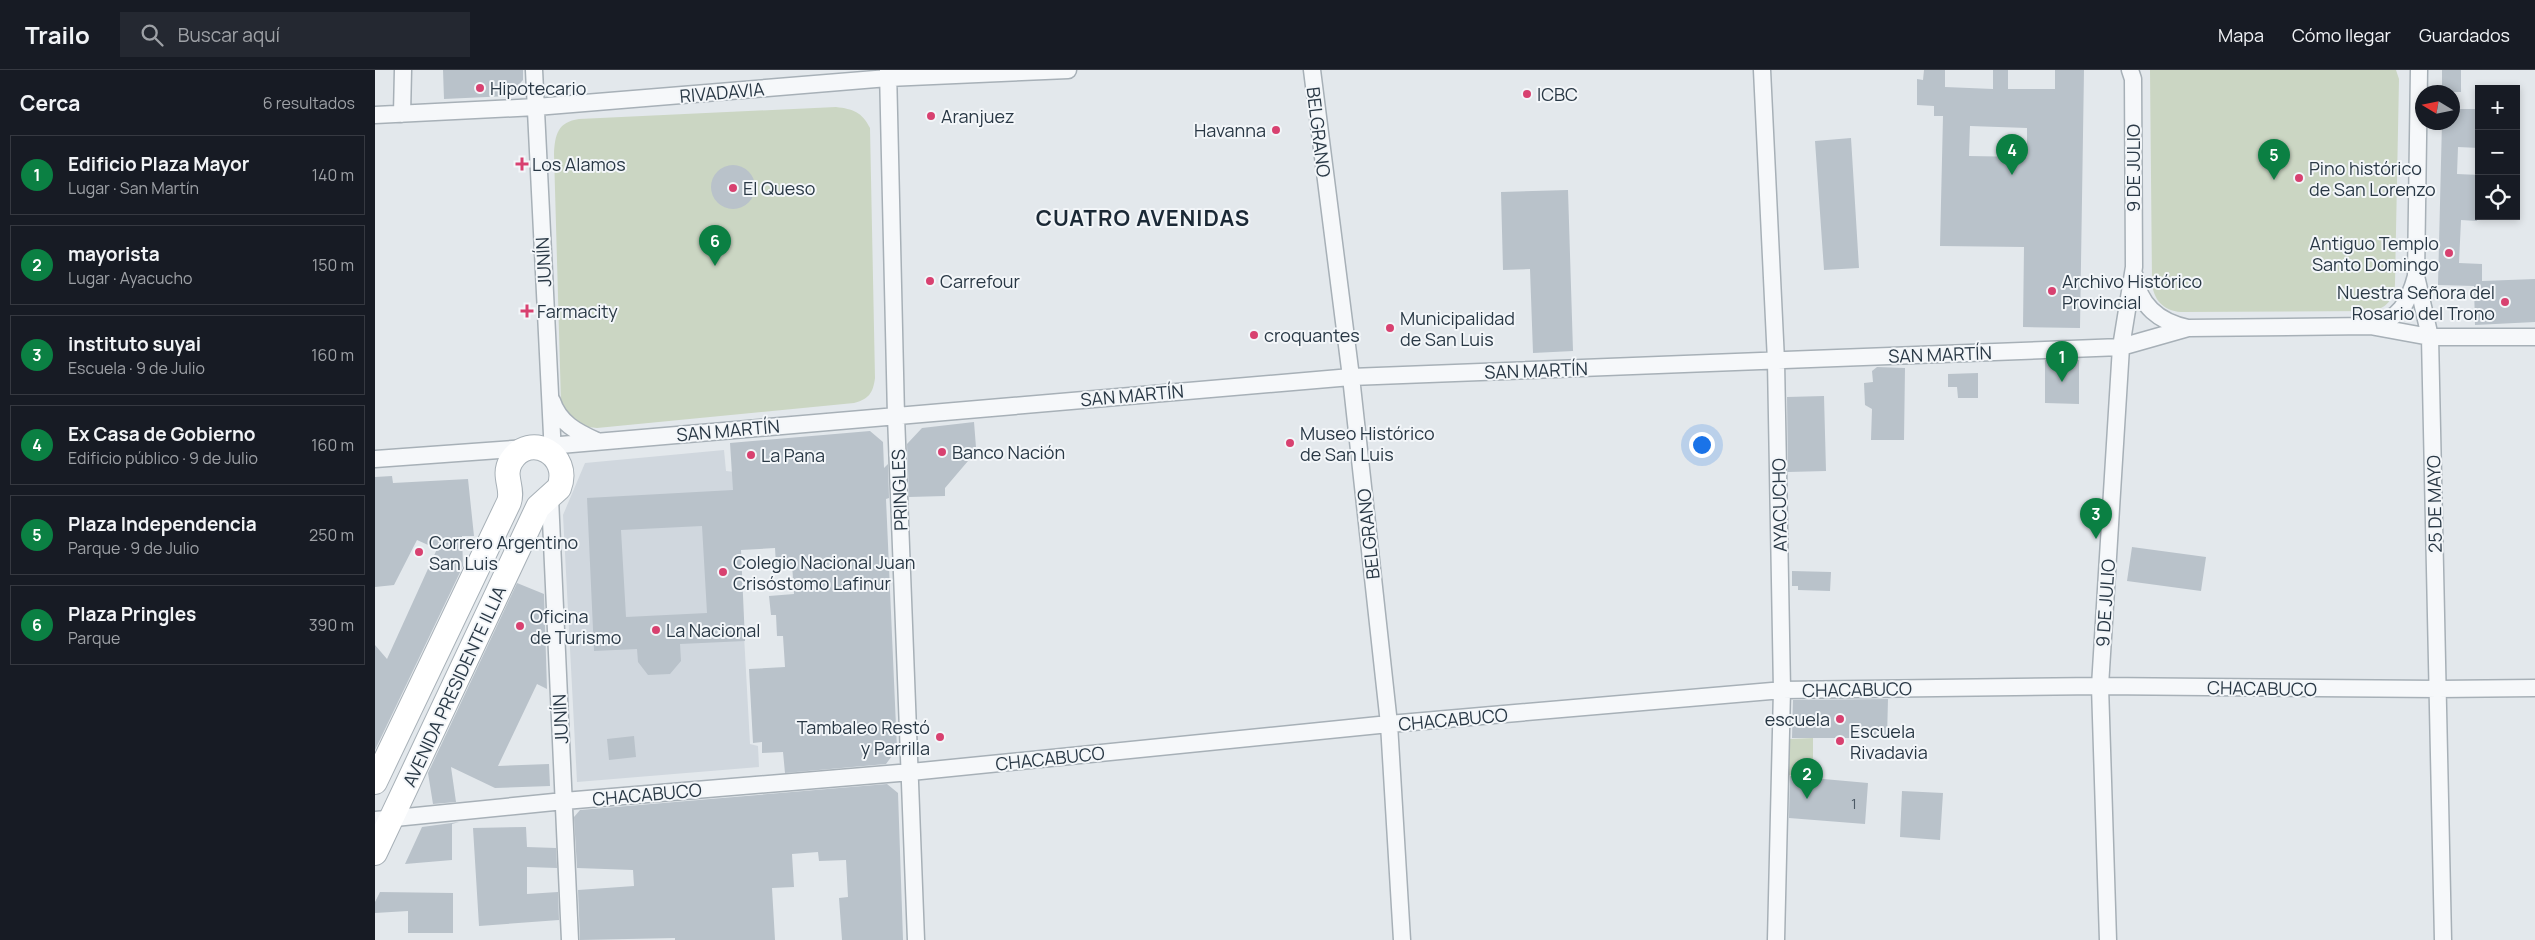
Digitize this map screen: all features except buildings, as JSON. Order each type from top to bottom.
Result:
[{"type":"street","points":[[402,114],[403,70]]},
{"type":"street","name":"JUNÍN","points":[[534,70],[550,392],[542,449]]},
{"type":"street","name":"RIVADAVIA","points":[[375,115],[536,107],[888,74],[1068,70]]},
{"type":"street","name":"BELGRANO","points":[[1312,70],[1351,376],[1389,724],[1401,940]]},
{"type":"street","name":"AYACUCHO","points":[[1762,70],[1776,361],[1782,690],[1775,940]]},
{"type":"street","name":"25 DE MAYO","points":[[2418,71],[2416,276],[2430,337],[2443,940]]},
{"type":"street","name":"9 DE JULIO","points":[[2133,73],[2134,266],[2136,286],[2146,305],[2168,322],[2188,328]]},
{"type":"street","name":"PRINGLES","points":[[888,74],[896,416],[916,940]]},
{"type":"street","name":"9 DE JULIO","points":[[2108,940],[2100,686],[2121,347],[2134,266]]},
{"type":"street","points":[[2370,326],[2384,323],[2398,314],[2408,300],[2416,276]]},
{"type":"street","name":"SAN MARTÍN","points":[[375,459],[542,449],[599,442],[1351,376],[2121,347],[2188,328],[2370,326],[2430,337],[2535,337]]},
{"type":"street","points":[[550,392],[557,412],[564,422],[599,442]]},
{"type":"street","name":"AVENIDA PRESIDENTE ILLIA","points":[[375,782],[509,502],[511,494],[507,481],[508,467],[515,455],[542,449],[561,466],[562,479],[559,488],[538,507],[383,819],[375,853]]},
{"type":"street","name":"JUNÍN","points":[[550,498],[570,940]]},
{"type":"street","name":"CHACABUCO","points":[[383,819],[564,801],[911,772],[1389,724],[1782,690],[2100,686],[2535,688]]},
{"type":"shaded area","name":"La Nacional","points":[[724,450],[726,471],[735,472],[750,744],[758,746],[759,767],[577,782],[563,515],[585,463]]},
{"type":"green space","points":[[2150,70],[2396,70],[2399,79],[2395,288],[2389,302],[2381,308],[2370,311],[2181,312],[2164,307],[2154,294],[2152,282]]},
{"type":"green space","points":[[836,107],[856,112],[864,118],[870,128],[875,378],[869,395],[863,400],[854,403],[597,428],[583,426],[571,419],[561,403],[554,154],[555,141],[562,126],[579,119]]},
{"type":"green space","points":[[1813,738],[1813,777],[1787,775],[1790,739]]},
{"type":"place","name":"Hipotecario","points":[[480,88]]},
{"type":"place","name":"ICBC","points":[[1527,94]]},
{"type":"place","name":"Aranjuez","points":[[931,116]]},
{"type":"place","name":"Havanna","points":[[1276,130]]},
{"type":"place","name":"Los Alamos","points":[[522,164]]},
{"type":"place","name":"Ex Casa de Gobierno","points":[[2012,175]]},
{"type":"place","name":"Pino histórico de San Lorenzo","points":[[2299,178]]},
{"type":"place","name":"Plaza Independencia","points":[[2274,180]]},
{"type":"place","name":"El Queso","points":[[733,188]]},
{"type":"place","name":"Antiguo Templo Santo Domingo","points":[[2449,253]]},
{"type":"place","name":"Plaza Pringles","points":[[715,266]]},
{"type":"place","name":"Carrefour","points":[[930,281]]},
{"type":"place","name":"Archivo Histórico Provincial","points":[[2052,291]]},
{"type":"place","name":"Nuestra Señora del Rosario del Trono","points":[[2505,302]]},
{"type":"place","name":"Farmacity","points":[[527,311]]},
{"type":"place","name":"Municipalidad de San Luis","points":[[1390,328]]},
{"type":"place","name":"croquantes","points":[[1254,335]]},
{"type":"place","name":"Edificio Plaza Mayor","points":[[2062,382]]},
{"type":"place","name":"Museo Histórico de San Luis","points":[[1290,443]]},
{"type":"place","name":"Banco Nación","points":[[942,452]]},
{"type":"place","name":"La Pana","points":[[751,455]]},
{"type":"place","name":"instituto suyai","points":[[2096,539]]},
{"type":"place","name":"Correro Argentino San Luis","points":[[419,552]]},
{"type":"place","name":"Colegio Nacional Juan Crisóstomo Lafinur","points":[[723,572]]},
{"type":"place","name":"Oficina de Turismo","points":[[520,626]]},
{"type":"place","name":"La Nacional","points":[[656,630]]},
{"type":"place","name":"escuela","points":[[1840,719]]},
{"type":"place","name":"Tambaleo Restó y Parrilla","points":[[940,737]]},
{"type":"place","name":"Escuela Rivadavia","points":[[1840,741]]},
{"type":"place","name":"mayorista","points":[[1807,799]]},
{"type":"district","name":"CUATRO AVENIDAS","points":[[1143,218]]}]
